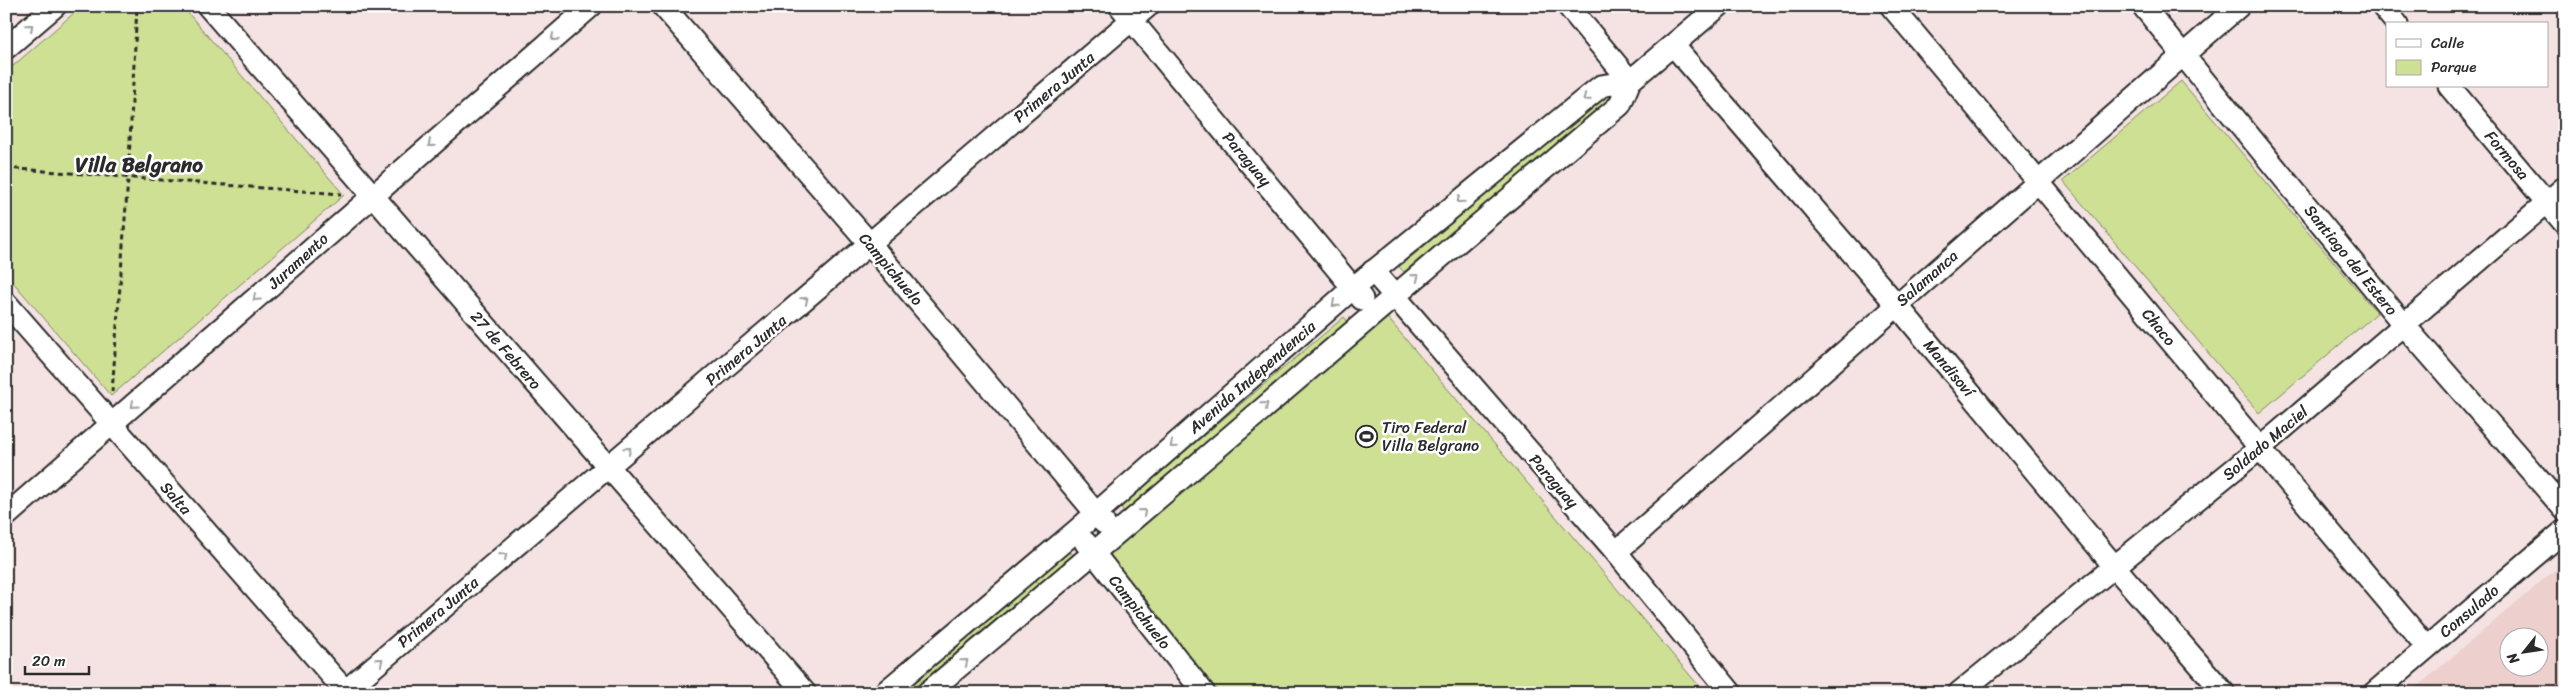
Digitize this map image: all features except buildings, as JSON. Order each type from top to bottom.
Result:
[{"type":"street","points":[[6,48],[54,6]]},
{"type":"street","name":"27 de Febrero","points":[[208,6],[805,693]]},
{"type":"street","name":"Juramento","points":[[6,516],[112,426],[372,195],[591,6]]},
{"type":"street","name":"Campichuelo","points":[[663,6],[870,244],[1095,514],[1116,535]]},
{"type":"street","name":"Primera Junta","points":[[345,692],[870,244],[1126,13],[1148,6]]},
{"type":"street","points":[[1568,6],[1630,81]]},
{"type":"street","name":"Avenida Independencia","points":[[927,693],[1116,535],[1373,312],[1620,105],[1630,81],[1719,6]]},
{"type":"street","name":"Chaco","points":[[1891,6],[2039,180],[2259,449],[2427,647]]},
{"type":"street","name":"Santiago del Estero","points":[[2143,6],[2404,325],[2565,510]]},
{"type":"street","name":"Salamanca","points":[[1616,552],[1896,304],[2239,6]]},
{"type":"street","points":[[2382,6],[2395,22]]},
{"type":"street","name":"Paraguay","points":[[1126,13],[1373,312]]},
{"type":"street","name":"Mandisoví","points":[[1673,45],[1896,304],[2114,566],[2224,693]]},
{"type":"street","name":"Avenida Independencia","points":[[884,693],[1076,531],[1373,271],[1601,86],[1630,81]]},
{"type":"street","name":"Formosa","points":[[2451,88],[2565,224]]},
{"type":"street","name":"Soldado Maciel","points":[[1960,693],[2259,449],[2565,187]]},
{"type":"street","name":"Paraguay","points":[[1373,271],[1616,552],[1731,693]]},
{"type":"street","name":"Salta","points":[[6,303],[345,692]]},
{"type":"street","name":"Consulado","points":[[2374,693],[2565,530]]},
{"type":"street","name":"Campichuelo","points":[[1076,531],[1204,693]]},
{"type":"path","points":[[112,426],[111,396],[128,179],[137,6]]},
{"type":"path","points":[[6,168],[128,179],[372,195]]},
{"type":"shaded area","points":[[2565,561],[2565,693],[2410,693]]},
{"type":"green space","points":[[82,6],[182,6],[344,195],[111,396],[6,274],[6,72]]},
{"type":"green space","points":[[2181,81],[2377,313],[2259,413],[2063,181]]},
{"type":"green space","points":[[1607,93],[1611,98],[1404,272],[1399,267]]},
{"type":"green space","name":"Tiro Federal Villa Belgrano","points":[[1386,316],[1705,693],[1218,693],[1103,557]]},
{"type":"green space","points":[[1344,317],[1348,322],[1124,511],[1120,506]]},
{"type":"green space","points":[[1069,550],[1073,555],[909,693],[899,693]]},
{"type":"place","name":"Tiro Federal Villa Belgrano","points":[[1366,436]]},
{"type":"district","name":"Villa Belgrano","points":[[139,165]]}]
